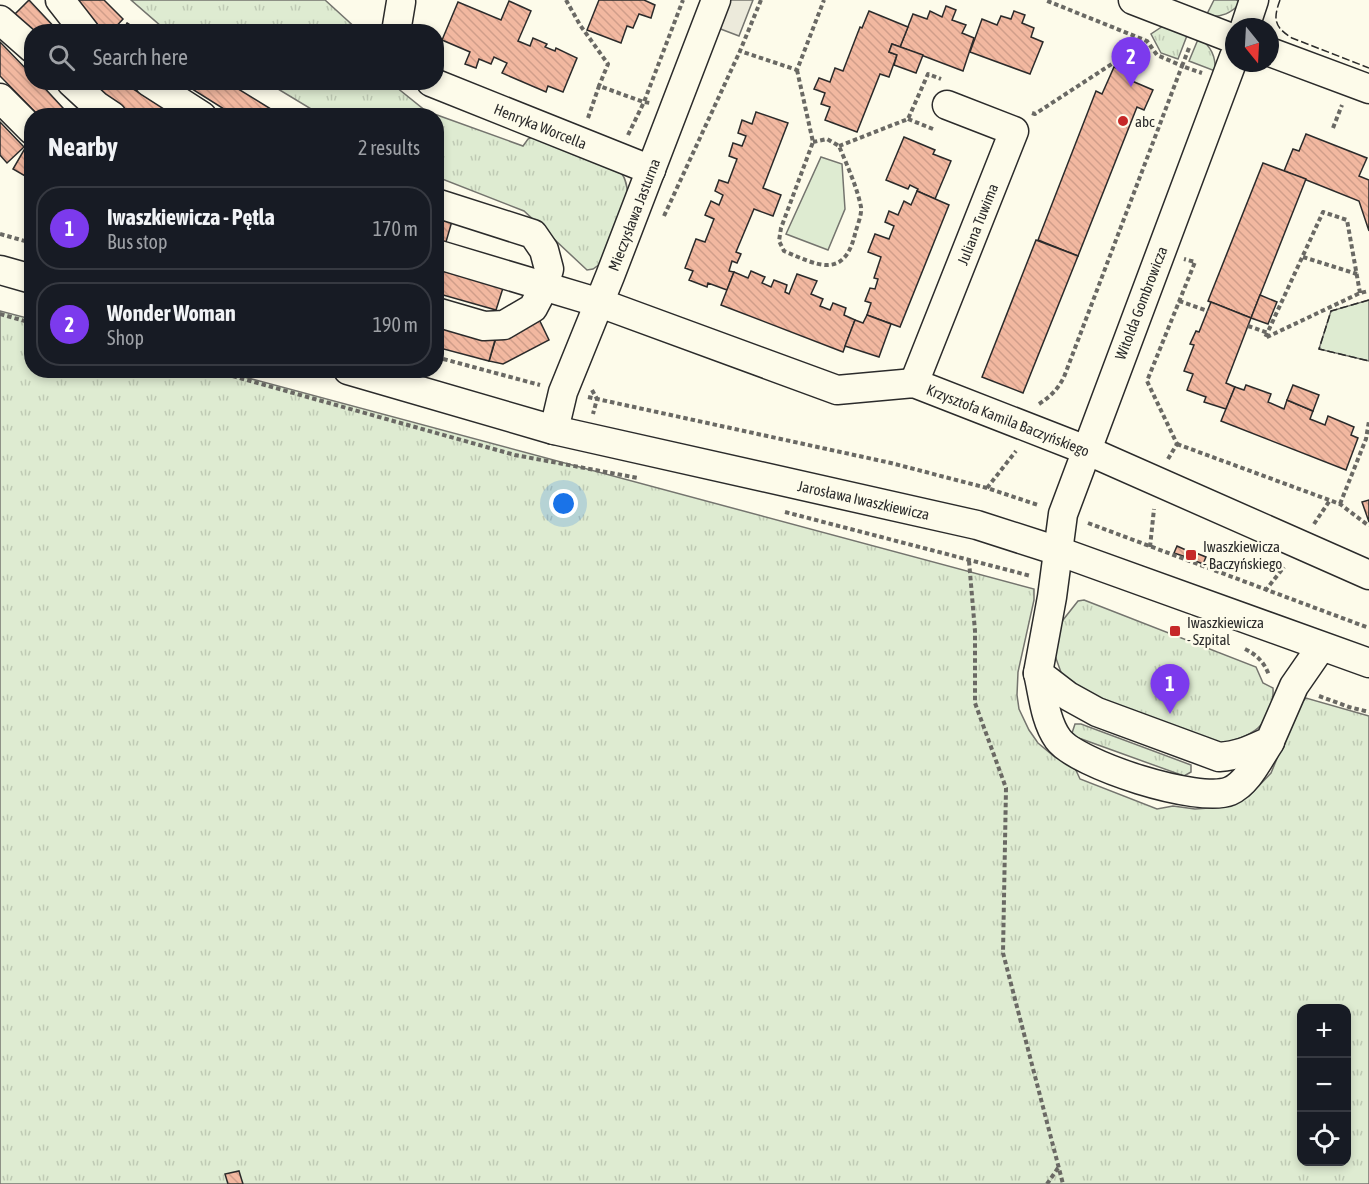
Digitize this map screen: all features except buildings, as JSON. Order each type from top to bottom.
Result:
[{"type":"street","points":[[60,0],[79,24]]},
{"type":"street","name":"Mieczysława Jasturna","points":[[554,430],[563,392],[600,303],[716,0]]},
{"type":"street","points":[[1133,0],[1225,36]]},
{"type":"street","points":[[1248,18],[1254,0]]},
{"type":"street","points":[[397,24],[401,2]]},
{"type":"street","points":[[0,20],[24,41]]},
{"type":"street","points":[[1279,56],[1357,94]]},
{"type":"street","name":"Witolda Gombrowicza","points":[[1038,673],[1063,514],[1228,72]]},
{"type":"street","name":"Henryka Worcella","points":[[444,87],[651,170]]},
{"type":"street","points":[[79,90],[100,108]]},
{"type":"street","points":[[161,90],[190,108]]},
{"type":"street","points":[[0,98],[24,122]]},
{"type":"street","name":"Juliana Tuwima","points":[[914,382],[1014,131],[943,118]]},
{"type":"street","points":[[444,206],[533,234],[544,250],[549,269],[544,287],[533,308],[504,325],[484,326],[444,314]]},
{"type":"street","name":"Krzysztofa Kamila Baczyńskiego","points":[[444,256],[600,303],[837,390],[914,382],[1086,450],[1369,575]]},
{"type":"street","points":[[0,270],[24,277]]},
{"type":"street","name":"Jarosława Iwaszkiewicza","points":[[375,378],[554,430],[977,525],[1369,663]]},
{"type":"street","points":[[1038,673],[1052,729],[1066,748],[1080,756],[1159,786],[1185,792],[1213,794],[1228,792],[1241,785],[1270,741],[1294,686],[1321,647]]},
{"type":"street","points":[[1038,673],[1068,696],[1096,712],[1219,757],[1244,754],[1270,741]]},
{"type":"path","points":[[566,0],[580,25],[608,64],[584,127]]},
{"type":"path","points":[[624,143],[644,102],[683,0]]},
{"type":"path","points":[[660,225],[761,0]]},
{"type":"path","points":[[813,142],[827,139],[839,146],[861,209],[854,241],[847,257],[835,265],[822,265],[783,251],[779,241],[781,228],[813,142],[797,70],[824,0]]},
{"type":"path","points":[[987,488],[1016,451],[1036,406],[1059,387],[1064,377],[1182,66],[1157,55],[1147,41],[1045,0]]},
{"type":"path","points":[[740,51],[797,70]]},
{"type":"path","points":[[599,86],[644,102],[676,108],[709,120]]},
{"type":"path","points":[[1333,128],[1357,94]]},
{"type":"path","points":[[908,119],[943,118]]},
{"type":"path","points":[[1360,293],[1347,220],[1323,212],[1265,338],[1360,293],[1369,291]]},
{"type":"path","points":[[0,234],[24,241]]},
{"type":"path","points":[[1303,257],[1357,274]]},
{"type":"path","points":[[1179,301],[1208,311]]},
{"type":"path","points":[[0,314],[24,321]]},
{"type":"path","points":[[1248,326],[1268,333]]},
{"type":"path","points":[[444,359],[563,392],[891,463],[987,488],[1369,628]]},
{"type":"path","points":[[240,378],[515,455],[640,479]]},
{"type":"path","points":[[1340,504],[1366,439],[1369,421]]},
{"type":"path","points":[[1177,444],[1340,504],[1369,526]]},
{"type":"path","points":[[778,510],[969,561],[1054,581]]},
{"type":"path","points":[[969,561],[975,631],[975,703],[1006,788],[1003,953],[1063,1184]]},
{"type":"path","points":[[1238,646],[1256,654],[1270,678],[1349,708],[1369,712]]},
{"type":"path","points":[[1047,1184],[1058,1167]]},
{"type":"green space","points":[[131,0],[325,0],[351,24],[159,24]]},
{"type":"green space","points":[[1214,0],[1242,2],[1226,14],[1206,16]]},
{"type":"green space","points":[[1163,26],[1188,33],[1178,59],[1161,53],[1151,34]]},
{"type":"green space","points":[[1199,37],[1212,52],[1215,71],[1189,61]]},
{"type":"green space","points":[[280,90],[400,90],[422,108],[309,108]]},
{"type":"green space","points":[[444,117],[523,146],[528,139],[534,136],[580,152],[613,167],[623,175],[626,183],[628,195],[600,264],[593,269],[587,270],[524,211],[444,180]]},
{"type":"green space","points":[[821,157],[842,164],[845,209],[828,250],[786,234]]},
{"type":"green space","points":[[1369,300],[1369,361],[1319,349],[1331,311]]},
{"type":"green space","points":[[0,311],[24,317],[24,378],[248,378],[1034,589],[1034,600],[1018,672],[1017,695],[1019,709],[1029,730],[1038,743],[1055,757],[1074,766],[1080,779],[1157,809],[1173,806],[1195,809],[1223,807],[1249,796],[1271,773],[1290,727],[1306,698],[1369,716],[1369,1184],[0,1184]]},
{"type":"green space","points":[[1084,600],[1256,667],[1263,683],[1273,688],[1270,712],[1265,721],[1249,734],[1216,744],[1087,697],[1062,675],[1054,653],[1063,620],[1078,601]]},
{"type":"green space","points":[[1075,724],[1081,724],[1191,765],[1191,772],[1184,776],[1076,737],[1072,733]]},
{"type":"shaded area","points":[[729,0],[753,0],[739,36],[718,28]]},
{"type":"fence","points":[[1280,0],[1276,17],[1278,26],[1286,34],[1369,68]]},
{"type":"fence","points":[[1369,300],[1331,311],[1319,349],[1369,361]]},
{"type":"place","name":"Wonder Woman","points":[[1131,87]]},
{"type":"place","name":"abc","points":[[1123,121]]},
{"type":"place","name":"Iwaszkiewicza - Baczyńskiego","points":[[1191,555]]},
{"type":"place","name":"Iwaszkiewicza - Szpital","points":[[1175,631]]},
{"type":"place","name":"Iwaszkiewicza - Pętla","points":[[1170,714]]}]
